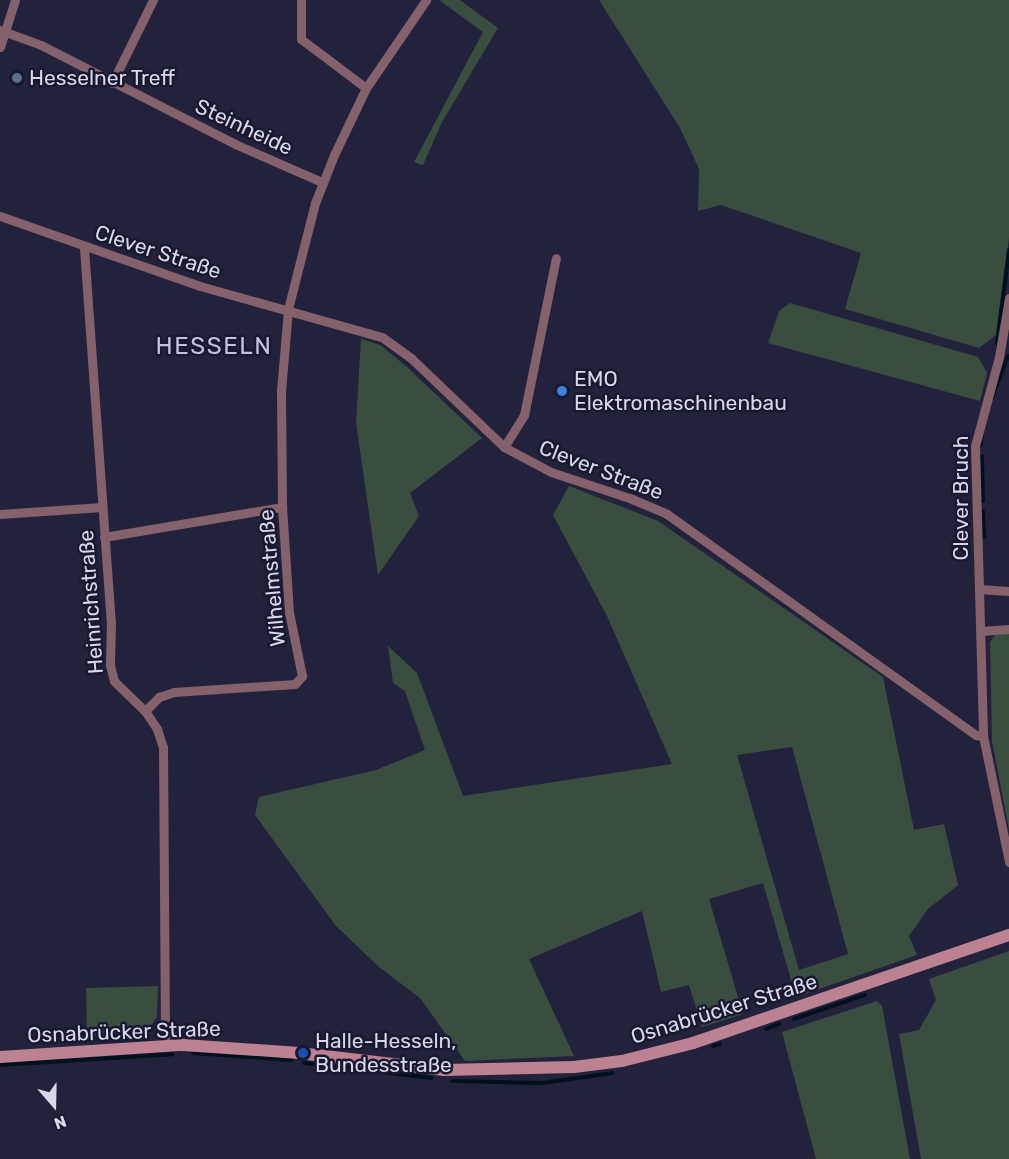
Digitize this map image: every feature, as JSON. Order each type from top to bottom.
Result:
[{"type":"main road","name":"Osnabrücker Straße","points":[[0,1057],[165,1045],[256,1049],[444,1070],[548,1070],[622,1061],[667,1050],[1009,935]]},
{"type":"street","points":[[0,47],[2,30],[15,0]]},
{"type":"street","points":[[112,83],[153,0]]},
{"type":"street","points":[[301,0],[301,39],[366,88]]},
{"type":"street","points":[[288,309],[322,182],[366,88],[426,0]]},
{"type":"street","name":"Steinheide","points":[[2,30],[41,45],[112,83],[322,182]]},
{"type":"street","name":"Clever Straße","points":[[0,216],[84,248],[382,337],[395,345],[504,447],[551,472],[641,502],[667,514],[976,735],[983,736]]},
{"type":"street","name":"Heinrichstraße","points":[[84,248],[104,537],[110,665],[114,681],[145,711],[163,747],[165,1045]]},
{"type":"street","points":[[504,447],[524,415],[556,258]]},
{"type":"street","name":"Clever Bruch","points":[[983,736],[975,446],[999,357],[1009,298]]},
{"type":"street","name":"Wilhelmstraße","points":[[145,711],[159,697],[174,692],[295,684],[302,676],[289,612],[282,507],[281,390],[288,309]]},
{"type":"street","points":[[0,514],[102,507]]},
{"type":"street","points":[[104,537],[282,507]]},
{"type":"street","points":[[979,590],[1009,591]]},
{"type":"street","points":[[981,631],[1009,629]]},
{"type":"street","points":[[983,736],[1009,862]]},
{"type":"green space","points":[[439,0],[460,0],[498,28],[442,122],[423,165],[414,162],[483,32]]},
{"type":"green space","points":[[599,0],[1009,0],[1009,238],[996,335],[979,348],[845,309],[861,253],[721,205],[698,211],[699,169],[680,128]]},
{"type":"green space","points":[[790,303],[978,357],[987,373],[980,401],[768,343],[779,311]]},
{"type":"green space","points":[[361,339],[380,345],[406,366],[482,438],[410,493],[419,516],[378,575],[356,423]]},
{"type":"green space","points":[[569,486],[658,521],[883,677],[914,830],[944,824],[958,885],[928,909],[909,936],[917,955],[796,997],[763,883],[709,899],[743,1014],[702,1027],[689,985],[661,992],[642,911],[529,959],[574,1056],[465,1061],[420,998],[379,967],[336,926],[255,815],[259,797],[376,770],[425,750],[405,691],[393,683],[388,646],[417,673],[463,796],[672,764],[607,616],[553,515]],"holes":[[[792,747],[848,954],[799,970],[737,755]]]},
{"type":"green space","points":[[996,634],[1009,634],[1009,830],[992,741],[990,642]]},
{"type":"green space","points":[[1009,951],[1009,1159],[921,1159],[899,1034],[919,1030],[936,1000],[929,979]]},
{"type":"green space","points":[[158,986],[157,1017],[148,1030],[87,1036],[86,988]]},
{"type":"green space","points":[[877,1001],[882,1006],[910,1159],[816,1159],[782,1032]]},
{"type":"waterway","points":[[997,343],[1009,250]]},
{"type":"waterway","points":[[992,398],[1008,356]]},
{"type":"waterway","points":[[981,445],[982,434]]},
{"type":"waterway","points":[[982,456],[983,501]]},
{"type":"waterway","points":[[983,511],[984,537]]},
{"type":"waterway","points":[[794,1019],[865,995]]},
{"type":"waterway","points":[[766,1029],[779,1024]]},
{"type":"waterway","points":[[713,1046],[720,1044]]},
{"type":"waterway","points":[[193,1053],[292,1060]]},
{"type":"waterway","points":[[0,1065],[173,1054]]},
{"type":"waterway","points":[[304,1063],[372,1071]]},
{"type":"waterway","points":[[382,1072],[432,1078]]},
{"type":"waterway","points":[[452,1081],[542,1083],[612,1073]]},
{"type":"place","name":"Hesselner Treff","points":[[17,78]]},
{"type":"place","name":"EMO Elektromaschinenbau","points":[[562,391]]},
{"type":"place","name":"Halle-Hesseln, Bundesstraße","points":[[303,1053]]},
{"type":"district","name":"HESSELN","points":[[214,347]]}]
